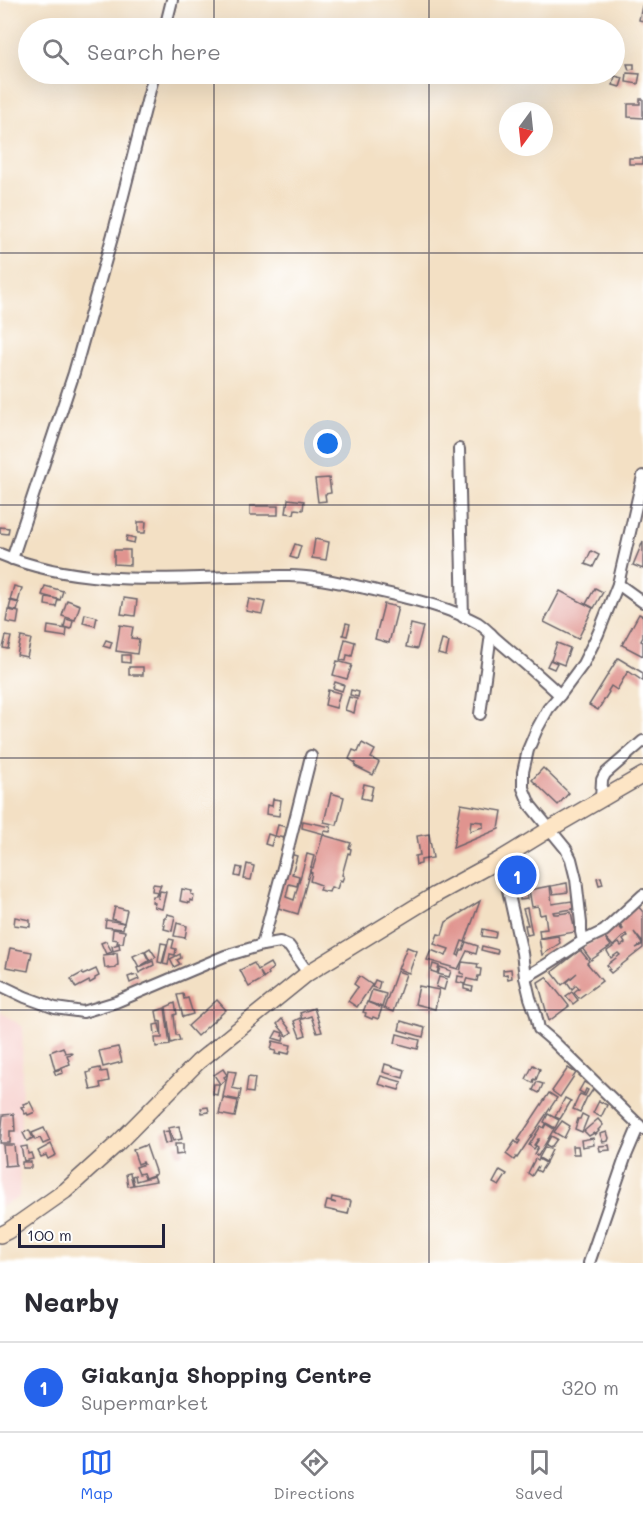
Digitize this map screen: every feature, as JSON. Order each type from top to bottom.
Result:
[{"type":"main road","points":[[0,1235],[65,1191],[118,1143],[198,1062],[308,973],[425,900],[501,859],[643,775]]},
{"type":"street","points":[[168,18],[172,0]]},
{"type":"street","points":[[12,559],[74,373],[118,216],[151,84]]},
{"type":"street","points":[[459,449],[462,616]]},
{"type":"street","points":[[583,941],[576,879],[571,859],[566,849],[530,806],[524,788],[523,772],[528,750],[537,729],[548,709],[583,663],[598,634],[618,584],[643,476]]},
{"type":"street","points":[[0,554],[50,569],[90,576],[133,579],[291,576],[351,585],[407,598],[438,607],[480,624],[535,670],[560,695]]},
{"type":"street","points":[[618,584],[643,602]]},
{"type":"street","points":[[480,714],[491,634]]},
{"type":"street","points":[[601,799],[604,774],[643,741]]},
{"type":"street","points":[[262,945],[311,756]]},
{"type":"street","points":[[501,859],[522,952],[525,977],[539,1029],[641,1127],[626,1158],[589,1263]]},
{"type":"street","points":[[525,977],[583,941],[604,931],[643,895]]},
{"type":"street","points":[[0,986],[55,1008],[83,1011],[116,1002],[225,956],[280,942],[289,946],[308,973]]},
{"type":"shaded area","points":[[0,1011],[23,1027],[19,1197],[0,1207]]},
{"type":"building","points":[[643,6],[643,21],[639,20]]},
{"type":"building","points":[[627,64],[634,64],[634,69],[629,70]]},
{"type":"building","points":[[627,73],[640,74],[638,84],[626,82]]},
{"type":"building","points":[[640,99],[643,99],[643,118],[628,117],[628,104],[640,104]]},
{"type":"building","points":[[629,158],[643,158],[643,164],[629,164]]},
{"type":"building","points":[[329,478],[331,493],[325,494],[326,501],[318,502],[315,479]]},
{"type":"building","points":[[288,499],[304,501],[303,510],[295,509],[294,514],[286,513]]},
{"type":"building","points":[[250,506],[278,506],[278,515],[250,515]]},
{"type":"building","points":[[138,522],[146,522],[145,533],[138,533]]},
{"type":"building","points":[[0,527],[9,528],[8,534],[0,533]]},
{"type":"building","points":[[127,536],[135,538],[134,543],[126,541]]},
{"type":"building","points":[[315,539],[329,542],[326,560],[312,558]]},
{"type":"building","points":[[643,541],[643,569],[633,565]]},
{"type":"building","points":[[295,544],[301,546],[297,559],[290,557]]},
{"type":"building","points":[[114,550],[130,550],[130,565],[114,564]]},
{"type":"building","points":[[591,551],[599,555],[593,567],[585,564]]},
{"type":"building","points":[[14,586],[22,588],[18,602],[10,600]]},
{"type":"building","points":[[45,586],[63,591],[60,600],[42,595]]},
{"type":"building","points":[[595,588],[603,592],[594,608],[586,604]]},
{"type":"building","points":[[560,591],[593,608],[578,639],[544,622]]},
{"type":"building","points":[[46,597],[58,599],[56,607],[45,605]]},
{"type":"building","points":[[124,598],[137,600],[135,616],[121,614]]},
{"type":"building","points":[[249,599],[265,602],[262,614],[246,611]]},
{"type":"building","points":[[67,600],[80,605],[75,620],[62,616]]},
{"type":"building","points":[[11,601],[19,603],[17,611],[9,609]]},
{"type":"building","points":[[384,604],[398,607],[389,643],[375,639]]},
{"type":"building","points":[[8,610],[19,612],[17,624],[6,622]]},
{"type":"building","points":[[85,614],[97,617],[95,626],[83,623]]},
{"type":"building","points":[[639,614],[643,616],[641,641],[643,642],[643,656],[622,645]]},
{"type":"building","points":[[66,619],[73,621],[71,629],[64,627]]},
{"type":"building","points":[[346,623],[350,624],[347,636],[343,635]]},
{"type":"building","points":[[411,624],[423,627],[417,649],[406,647]]},
{"type":"building","points":[[120,625],[133,627],[131,638],[139,639],[137,654],[116,651]]},
{"type":"building","points":[[48,626],[67,629],[66,637],[47,634]]},
{"type":"building","points":[[6,636],[11,637],[8,649],[3,648]]},
{"type":"building","points":[[21,637],[31,639],[27,657],[17,655]]},
{"type":"building","points":[[345,639],[355,642],[352,656],[347,655],[346,661],[340,660]]},
{"type":"building","points":[[106,640],[112,642],[110,648],[103,646]]},
{"type":"building","points":[[442,640],[449,642],[446,656],[438,654]]},
{"type":"building","points":[[557,643],[570,648],[564,665],[551,660]]},
{"type":"building","points":[[122,655],[130,655],[130,663],[122,662]]},
{"type":"building","points":[[618,658],[643,673],[643,681],[628,671],[617,690],[611,686],[598,710],[589,705]]},
{"type":"building","points":[[550,660],[557,663],[554,669],[547,666]]},
{"type":"building","points":[[337,661],[352,665],[347,679],[333,675]]},
{"type":"building","points":[[129,667],[143,667],[143,675],[129,675]]},
{"type":"building","points":[[335,682],[344,685],[342,691],[333,688]]},
{"type":"building","points":[[328,690],[340,693],[336,708],[325,705]]},
{"type":"building","points":[[351,690],[359,692],[358,697],[350,695]]},
{"type":"building","points":[[349,697],[357,699],[354,713],[345,710]]},
{"type":"building","points":[[362,743],[375,750],[371,758],[379,762],[373,775],[355,766],[356,763],[349,759],[353,750],[358,752]]},
{"type":"building","points":[[543,768],[569,793],[558,805],[532,780]]},
{"type":"building","points":[[364,784],[373,786],[370,800],[361,798]]},
{"type":"building","points":[[331,793],[344,797],[337,825],[324,822]]},
{"type":"building","points":[[273,799],[281,800],[279,816],[266,814],[267,805],[272,806]]},
{"type":"building","points":[[461,804],[502,811],[499,829],[453,848]],"holes":[[[471,821],[483,822],[483,827],[470,831]]]},
{"type":"building","points":[[303,821],[331,827],[330,832],[324,831],[324,834],[302,828]]},
{"type":"building","points":[[278,825],[287,827],[284,838],[275,836]]},
{"type":"building","points":[[268,834],[274,836],[271,846],[265,844]]},
{"type":"building","points":[[429,834],[433,858],[421,860],[421,864],[416,865],[415,856],[420,855],[417,836]]},
{"type":"building","points":[[323,835],[351,843],[342,881],[340,880],[337,889],[331,887],[329,892],[319,890],[321,885],[310,881],[311,867],[313,868]]},
{"type":"building","points":[[290,854],[297,856],[292,874],[299,876],[297,886],[289,884],[286,897],[294,900],[307,854],[314,856],[298,914],[275,907]]},
{"type":"building","points":[[247,864],[254,866],[251,880],[244,879]]},
{"type":"building","points":[[237,867],[242,868],[240,877],[235,876]]},
{"type":"building","points":[[601,877],[603,884],[599,885],[597,878]]},
{"type":"building","points":[[567,883],[568,892],[553,894],[551,886]]},
{"type":"building","points":[[153,884],[161,885],[158,892],[152,891]]},
{"type":"building","points":[[550,886],[552,904],[572,901],[573,909],[553,912],[558,914],[571,912],[575,932],[540,938],[539,930],[547,929],[545,914],[540,915],[538,906],[532,907],[529,890]]},
{"type":"building","points":[[182,889],[192,891],[193,901],[190,900],[190,903],[180,901]]},
{"type":"building","points":[[160,891],[166,892],[162,909],[154,907],[155,903],[152,902],[157,892],[158,899]]},
{"type":"building","points":[[526,891],[527,899],[520,900],[519,893]]},
{"type":"building","points":[[480,901],[465,942],[462,941],[457,955],[459,956],[466,942],[478,946],[476,954],[467,951],[458,969],[427,960],[431,950],[446,956],[449,949],[434,944],[438,934],[442,935],[446,922]]},
{"type":"building","points":[[637,905],[643,912],[643,943],[634,932],[642,944],[636,948],[643,944],[643,948],[611,973],[607,965],[620,955],[618,953],[611,958],[607,951],[619,943],[621,946],[625,943],[623,940],[628,936],[626,934],[613,946],[603,935],[616,923],[622,930],[618,923]]},
{"type":"building","points":[[115,907],[127,910],[124,923],[112,919]]},
{"type":"building","points":[[527,908],[532,934],[527,935],[525,925],[528,925],[523,909]]},
{"type":"building","points":[[167,914],[175,916],[172,931],[164,929],[164,918]]},
{"type":"building","points":[[15,917],[30,920],[30,927],[14,925]]},
{"type":"building","points":[[106,920],[124,923],[123,929],[105,927]]},
{"type":"building","points":[[177,923],[187,926],[185,938],[174,936]]},
{"type":"building","points":[[113,929],[125,931],[123,943],[117,943],[118,940],[112,939]]},
{"type":"building","points":[[483,929],[496,932],[495,938],[482,936]]},
{"type":"building","points":[[603,935],[611,946],[591,960],[582,948]]},
{"type":"building","points":[[558,936],[560,943],[542,955],[539,939]]},
{"type":"building","points":[[169,939],[174,940],[172,948],[176,949],[175,955],[170,954],[168,965],[163,964]]},
{"type":"building","points":[[106,941],[112,952],[106,954],[101,943]]},
{"type":"building","points":[[161,943],[167,944],[162,963],[158,962]]},
{"type":"building","points":[[119,944],[120,949],[113,951],[112,946]]},
{"type":"building","points":[[482,946],[498,950],[497,954],[481,950]]},
{"type":"building","points":[[407,947],[417,951],[409,973],[398,969]]},
{"type":"building","points":[[10,948],[32,952],[28,971],[6,967]]},
{"type":"building","points":[[150,948],[156,957],[150,961],[145,951]]},
{"type":"building","points":[[580,950],[589,961],[587,963],[602,981],[579,998],[574,992],[579,988],[576,985],[572,989],[567,982],[577,973],[562,985],[552,972]]},
{"type":"building","points":[[144,951],[149,961],[139,967],[133,956]]},
{"type":"building","points":[[117,953],[116,968],[105,968],[103,955]]},
{"type":"building","points":[[180,954],[181,958],[177,960],[180,964],[174,967],[170,959]]},
{"type":"building","points":[[153,961],[154,965],[139,973],[137,968]]},
{"type":"building","points":[[462,962],[478,964],[477,968],[481,969],[477,981],[467,978],[465,984],[457,982],[458,976],[463,977],[464,974],[460,973]]},
{"type":"building","points":[[254,963],[258,970],[270,963],[273,968],[264,978],[260,972],[263,979],[249,987],[240,970]]},
{"type":"building","points":[[433,964],[439,966],[437,973],[431,971]]},
{"type":"building","points":[[440,967],[451,971],[449,977],[438,974]]},
{"type":"building","points":[[96,969],[99,976],[95,980],[76,988],[71,979]]},
{"type":"building","points":[[511,969],[512,978],[508,979],[507,974],[503,975],[503,970]]},
{"type":"building","points":[[397,971],[406,974],[393,1012],[384,1008]]},
{"type":"building","points":[[137,975],[139,979],[130,983],[128,977]]},
{"type":"building","points":[[359,976],[372,985],[357,1007],[348,1001],[358,987],[354,984]]},
{"type":"building","points":[[439,977],[447,979],[444,990],[436,987]]},
{"type":"building","points":[[546,977],[569,1006],[549,1021],[538,982]]},
{"type":"building","points":[[375,980],[380,982],[378,989],[372,987]]},
{"type":"building","points":[[464,985],[473,987],[472,991],[464,989]]},
{"type":"building","points":[[419,986],[439,990],[435,1009],[415,1004]]},
{"type":"building","points":[[372,990],[386,994],[382,1007],[368,1002]]},
{"type":"building","points":[[572,992],[578,1000],[573,1004],[566,996]]},
{"type":"building","points":[[183,994],[184,999],[188,998],[193,1014],[183,1017],[177,995]]},
{"type":"building","points":[[217,1000],[226,1010],[197,1036],[188,1026]]},
{"type":"building","points":[[367,1002],[382,1008],[378,1019],[365,1016],[366,1013],[363,1012]]},
{"type":"building","points":[[175,1003],[176,1035],[180,1040],[171,1043],[166,1007]]},
{"type":"building","points":[[165,1008],[170,1045],[156,1047],[155,1038],[162,1038],[161,1021],[158,1022],[156,1011]]},
{"type":"building","points":[[314,1008],[322,1032],[317,1033],[311,1016],[302,1019],[300,1013]]},
{"type":"building","points":[[300,1018],[306,1035],[300,1037],[294,1021]]},
{"type":"building","points":[[282,1019],[292,1032],[287,1036],[277,1024]]},
{"type":"building","points":[[401,1021],[425,1028],[423,1037],[399,1030]]},
{"type":"building","points":[[159,1024],[161,1033],[155,1034],[154,1025]]},
{"type":"building","points":[[277,1031],[283,1033],[283,1041],[273,1038]]},
{"type":"building","points":[[397,1034],[420,1040],[418,1049],[395,1043]]},
{"type":"building","points":[[273,1041],[291,1045],[289,1054],[281,1052],[280,1055],[275,1054],[276,1051],[271,1050]]},
{"type":"building","points":[[63,1047],[65,1053],[71,1052],[72,1054],[67,1055],[70,1064],[55,1070],[50,1052]]},
{"type":"building","points":[[118,1047],[122,1062],[103,1067],[99,1051]]},
{"type":"building","points":[[385,1064],[405,1070],[403,1078],[383,1072]]},
{"type":"building","points":[[533,1065],[540,1069],[533,1083],[526,1079]]},
{"type":"building","points":[[100,1068],[101,1072],[107,1071],[109,1081],[100,1083],[101,1088],[91,1090],[87,1073]]},
{"type":"building","points":[[568,1068],[576,1073],[560,1097],[552,1091]]},
{"type":"building","points":[[62,1069],[63,1073],[56,1075],[54,1071]]},
{"type":"building","points":[[223,1069],[227,1075],[224,1077],[226,1080],[220,1084],[214,1075]]},
{"type":"building","points":[[228,1071],[236,1072],[232,1088],[241,1090],[239,1100],[223,1097]]},
{"type":"building","points":[[381,1076],[402,1082],[399,1090],[378,1084]]},
{"type":"building","points":[[248,1077],[255,1078],[253,1093],[246,1092]]},
{"type":"building","points":[[537,1082],[543,1084],[539,1093],[533,1090]]},
{"type":"building","points":[[584,1082],[594,1088],[580,1112],[573,1109],[580,1094],[585,1096],[588,1090],[586,1089],[584,1094],[579,1091]]},
{"type":"building","points":[[214,1084],[219,1084],[217,1095],[213,1094]]},
{"type":"building","points":[[549,1093],[557,1098],[514,1160],[506,1154],[515,1141],[518,1144],[520,1141],[518,1140]]},
{"type":"building","points":[[223,1098],[238,1101],[235,1117],[219,1114]]},
{"type":"building","points":[[565,1098],[571,1101],[560,1119],[555,1117]]},
{"type":"building","points":[[599,1101],[607,1105],[601,1117],[593,1113]]},
{"type":"building","points":[[30,1102],[35,1112],[28,1115],[21,1107]]},
{"type":"building","points":[[208,1107],[209,1112],[202,1113],[201,1108]]},
{"type":"building","points":[[14,1114],[15,1131],[10,1131],[10,1143],[0,1143],[3,1115]]},
{"type":"building","points":[[548,1114],[559,1120],[555,1128],[544,1122]]},
{"type":"building","points":[[582,1114],[588,1117],[582,1132],[575,1129]]},
{"type":"building","points":[[598,1119],[603,1125],[595,1135],[594,1133],[589,1136],[584,1131]]},
{"type":"building","points":[[562,1121],[570,1126],[564,1138],[554,1132]]},
{"type":"building","points":[[546,1124],[554,1129],[538,1156],[534,1154],[538,1147],[535,1145],[539,1139],[534,1145],[536,1146],[534,1149],[529,1145],[541,1126],[544,1128]]},
{"type":"building","points":[[179,1126],[182,1139],[173,1141],[168,1128]]},
{"type":"building","points":[[44,1128],[50,1141],[43,1144],[40,1138],[35,1140],[32,1133]]},
{"type":"building","points":[[29,1130],[33,1138],[27,1141],[23,1133]]},
{"type":"building","points":[[168,1131],[171,1142],[165,1144],[162,1132]]},
{"type":"building","points":[[607,1132],[608,1141],[603,1142],[600,1134]]},
{"type":"building","points":[[551,1136],[557,1139],[550,1147],[546,1145]]},
{"type":"building","points":[[593,1138],[594,1145],[582,1147],[581,1140]]},
{"type":"building","points":[[51,1144],[56,1155],[48,1159],[46,1155],[41,1157],[38,1151]]},
{"type":"building","points":[[175,1144],[183,1144],[183,1154],[176,1155]]},
{"type":"building","points":[[3,1145],[14,1145],[16,1165],[5,1166]]},
{"type":"building","points":[[146,1145],[156,1174],[145,1178],[143,1173],[139,1174],[136,1167],[144,1164],[143,1162],[138,1164],[133,1150]]},
{"type":"building","points":[[609,1145],[610,1150],[600,1151],[599,1146]]},
{"type":"building","points":[[27,1146],[28,1154],[31,1153],[33,1159],[24,1161],[21,1147]]},
{"type":"building","points":[[572,1146],[578,1146],[579,1154],[573,1154]]},
{"type":"building","points":[[545,1147],[552,1150],[546,1162],[539,1158]]},
{"type":"building","points":[[535,1159],[546,1163],[540,1172],[536,1170],[538,1166],[532,1176],[528,1173]]},
{"type":"building","points":[[22,1162],[31,1162],[31,1168],[22,1168]]},
{"type":"building","points":[[500,1170],[507,1174],[499,1186],[493,1183]]},
{"type":"building","points":[[130,1173],[133,1185],[128,1186],[126,1174]]},
{"type":"building","points":[[135,1175],[136,1181],[154,1176],[156,1181],[134,1185],[132,1176]]},
{"type":"building","points":[[332,1197],[351,1201],[348,1214],[325,1209],[327,1201],[336,1203],[331,1201]]},
{"type":"place","name":"Giakanja Shopping Centre","points":[[517,875]]}]
